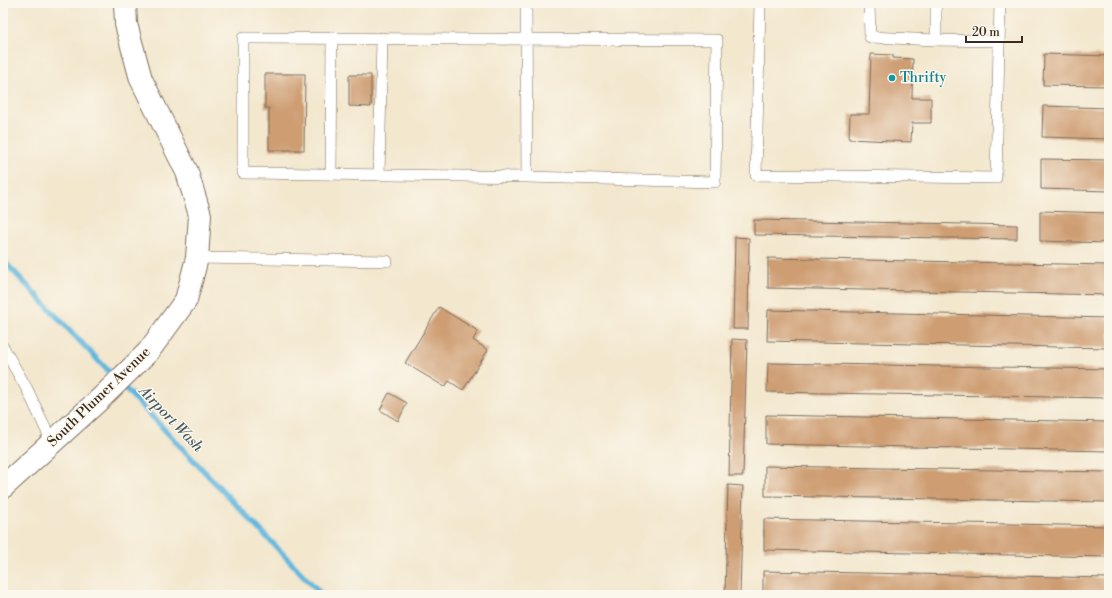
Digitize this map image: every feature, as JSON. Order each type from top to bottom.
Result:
[{"type":"street","name":"South Plumer Avenue","points":[[3,487],[100,399],[148,352],[186,300],[197,258],[200,215],[196,200],[187,172],[141,79],[126,24],[125,3]]},
{"type":"lane","points":[[526,3],[528,178]]},
{"type":"lane","points":[[760,3],[756,175],[996,178],[1000,3]]},
{"type":"lane","points":[[869,3],[870,37],[999,41]]},
{"type":"lane","points":[[936,3],[936,40]]},
{"type":"lane","points":[[243,38],[527,39],[717,40],[715,182],[243,173],[243,38]]},
{"type":"lane","points":[[331,174],[332,38]]},
{"type":"lane","points":[[379,175],[382,38]]},
{"type":"lane","points":[[197,258],[387,261]]},
{"type":"lane","points":[[3,347],[27,389],[52,442]]},
{"type":"building","name":"Thrifty","points":[[871,54],[893,55],[893,58],[913,59],[912,98],[931,98],[931,123],[912,123],[911,142],[849,139],[850,114],[869,114]]},
{"type":"building","points":[[1044,54],[1109,56],[1109,86],[1043,85]]},
{"type":"building","points":[[265,74],[305,74],[304,150],[269,150],[269,108],[265,108]]},
{"type":"building","points":[[349,75],[371,75],[371,107],[349,106]]},
{"type":"building","points":[[1043,106],[1109,108],[1109,139],[1042,137]]},
{"type":"building","points":[[1041,159],[1109,160],[1109,191],[1041,189]]},
{"type":"building","points":[[1040,211],[1109,213],[1109,243],[1040,241]]},
{"type":"building","points":[[754,220],[1017,225],[1017,239],[754,235]]},
{"type":"building","points":[[735,237],[749,238],[748,329],[733,329]]},
{"type":"building","points":[[768,258],[1109,265],[1109,295],[768,288]]},
{"type":"building","points":[[439,307],[478,331],[473,340],[488,350],[463,390],[449,381],[445,387],[405,363]]},
{"type":"building","points":[[768,310],[1109,318],[1109,348],[767,341]]},
{"type":"building","points":[[732,339],[747,340],[743,476],[729,476]]},
{"type":"building","points":[[768,363],[1109,369],[1109,398],[767,392]]},
{"type":"building","points":[[389,393],[407,403],[398,421],[380,410]]},
{"type":"building","points":[[766,415],[1109,422],[1109,451],[766,444]]},
{"type":"building","points":[[765,466],[1109,472],[1109,502],[765,496]]},
{"type":"building","points":[[728,485],[743,486],[740,595],[725,595]]},
{"type":"building","points":[[764,519],[1109,526],[1109,557],[764,550]]},
{"type":"building","points":[[763,571],[1109,578],[1109,595],[763,595]]},
{"type":"waterway","name":"Airport Wash","points":[[3,260],[115,378]]},
{"type":"waterway","name":"Airport Wash","points":[[121,384],[322,595]]},
{"type":"place","name":"Thrifty","points":[[892,78]]}]
